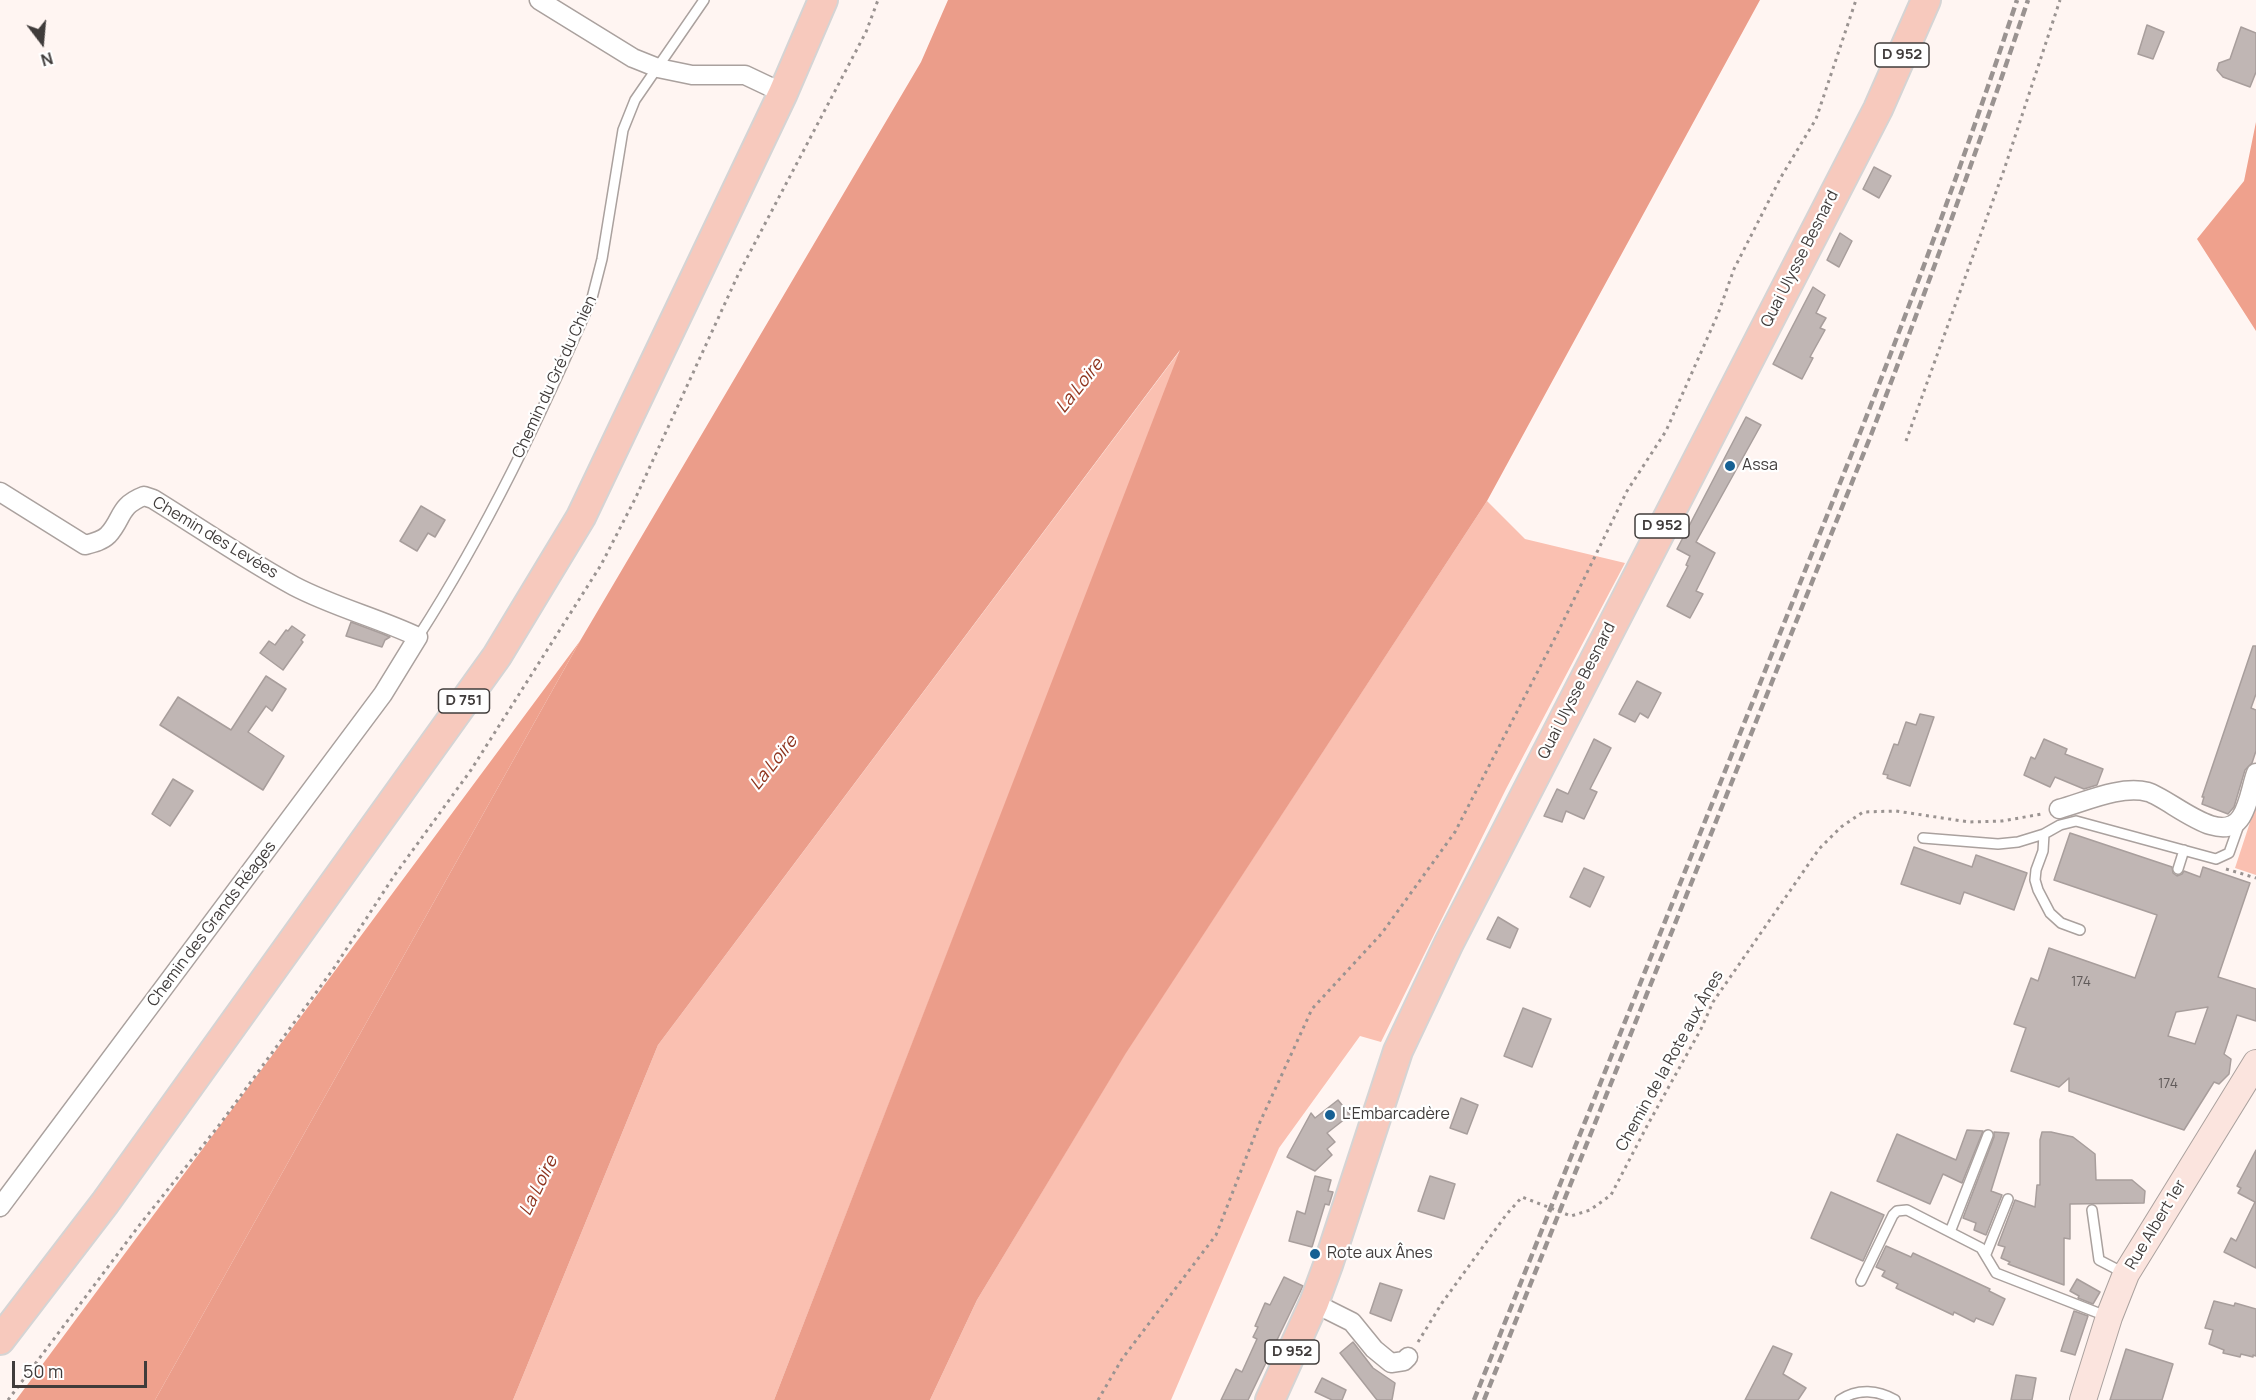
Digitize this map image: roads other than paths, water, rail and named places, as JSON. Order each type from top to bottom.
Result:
[{"type":"main road","name":"D 751","points":[[0,1340],[105,1203],[496,656],[581,517],[783,93],[823,0]]},
{"type":"main road","name":"Quai Ulysse Besnard","points":[[1270,1400],[1314,1303],[1398,1051],[1413,1018],[1671,508],[1878,109],[1926,0]]},
{"type":"street","points":[[538,0],[633,58],[658,68],[692,75],[745,75],[783,93]]},
{"type":"street","name":"Chemin des Levées","points":[[0,492],[85,545],[98,542],[108,535],[127,505],[144,496],[153,499],[294,586],[324,601],[390,623],[418,637]]},
{"type":"street","name":"Chemin des Grands Réages","points":[[0,1207],[383,694],[418,637]]},
{"type":"street","points":[[2059,809],[2129,791],[2148,792],[2209,825],[2223,828],[2234,824],[2241,817],[2256,773]]},
{"type":"street","name":"Rue Albert 1er","points":[[2083,1400],[2109,1317],[2126,1274],[2256,1063]]},
{"type":"street","points":[[1314,1303],[1352,1322],[1374,1349],[1391,1363],[1404,1361],[1408,1357]]},
{"type":"lane","name":"Chemin du Gré du Chien","points":[[418,637],[454,581],[484,527],[592,298],[610,215],[622,130],[635,100],[704,0]]},
{"type":"lane","points":[[1923,838],[1998,844],[2018,842],[2076,821],[2216,859],[2223,858],[2229,853],[2241,817]]},
{"type":"lane","points":[[2044,834],[2043,851],[2036,870],[2035,880],[2038,890],[2050,913],[2061,923],[2080,930]]},
{"type":"lane","points":[[2178,869],[2184,850]]},
{"type":"lane","points":[[1950,1232],[1988,1135]]},
{"type":"lane","points":[[1986,1254],[2008,1199]]},
{"type":"lane","points":[[1861,1281],[1893,1215],[1897,1210],[1907,1210],[1981,1248],[1996,1273],[2109,1317]]},
{"type":"lane","points":[[2092,1210],[2099,1260],[2126,1274]]},
{"type":"lane","points":[[1840,1400],[1869,1390],[1895,1400]]},
{"type":"water","name":"La Loire","points":[[948,0],[1760,0],[1487,501],[1126,1053],[977,1300],[930,1400],[774,1400],[1180,350],[658,1045],[513,1400],[155,1400],[580,641],[921,62]]},
{"type":"railway","points":[[1474,1400],[1881,379],[1922,272],[2017,0]]},
{"type":"railway","points":[[1484,1400],[1871,435],[1952,218],[2028,0]]},
{"type":"place","name":"Assa","points":[[1730,466]]},
{"type":"place","name":"L'Embarcadère","points":[[1330,1115]]},
{"type":"place","name":"Rote aux Ânes","points":[[1315,1254]]}]
